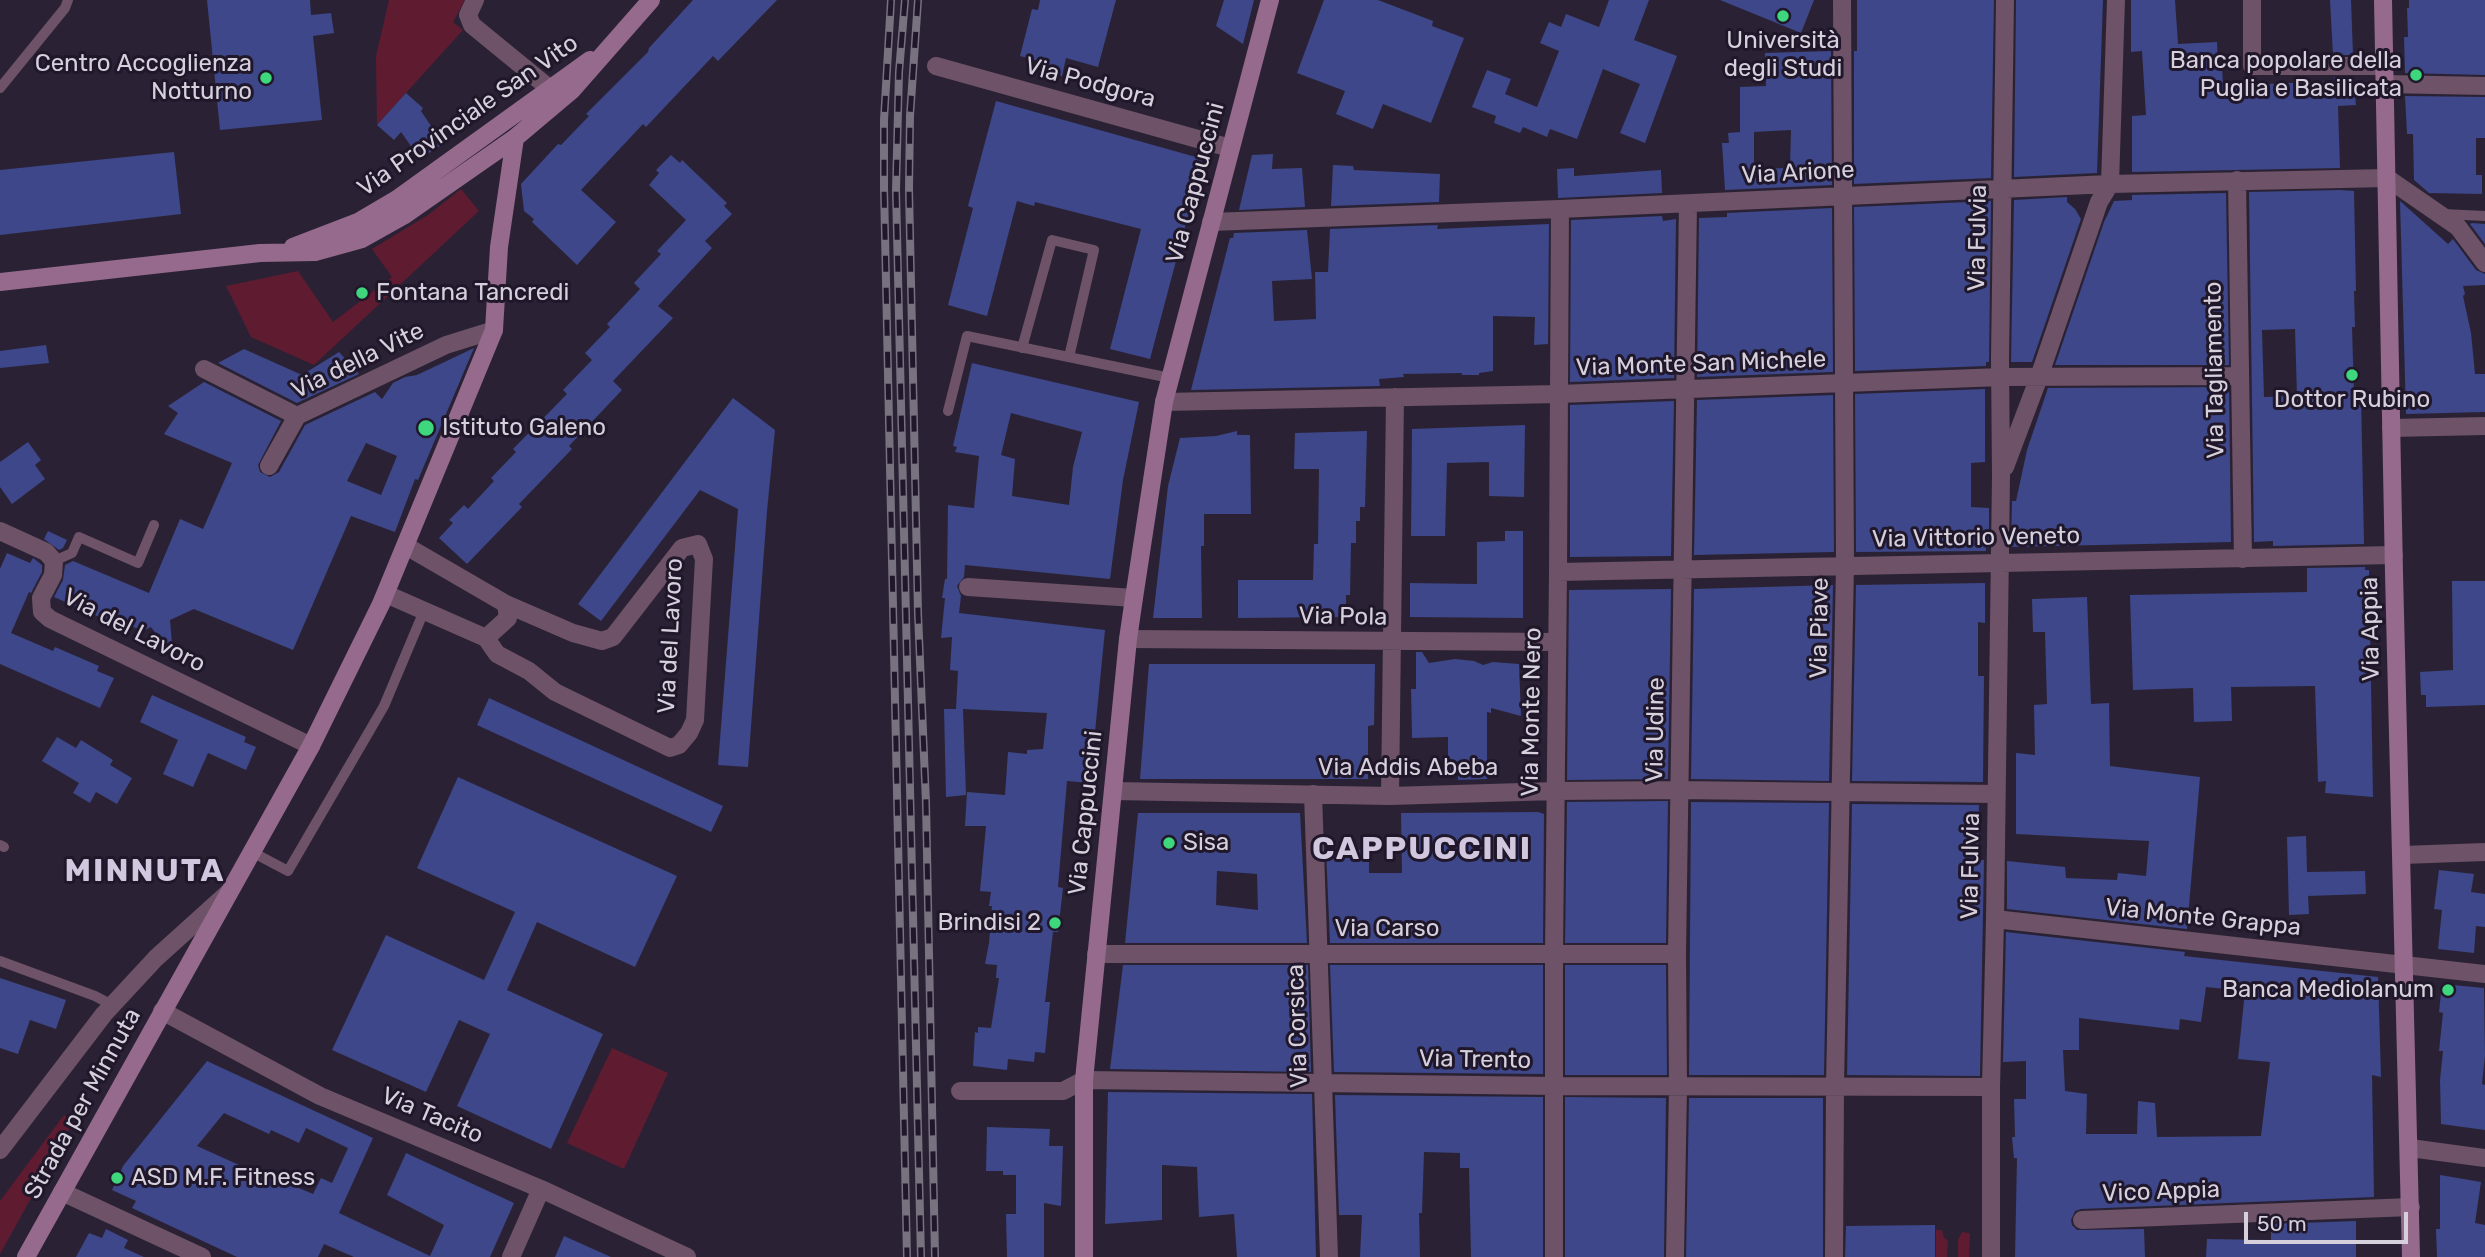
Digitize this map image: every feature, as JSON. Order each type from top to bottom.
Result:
[{"type":"street","points":[[475,0],[468,15],[472,25],[549,88]]},
{"type":"street","name":"Via Provinciale San Vito","points":[[0,282],[279,253],[315,252],[362,239],[403,216],[516,138],[572,90],[651,0]]},
{"type":"street","name":"Via Cappuccini","points":[[1084,1257],[1084,1080],[1134,598],[1164,402],[1270,0]]},
{"type":"street","name":"Via Piave","points":[[1834,1257],[1845,564],[1842,0]]},
{"type":"street","name":"Via Fulvia","points":[[1991,1257],[2004,0]]},
{"type":"street","points":[[2110,184],[2116,0]]},
{"type":"street","points":[[2252,0],[2252,66],[2384,75],[2485,86]]},
{"type":"street","name":"Via Appia","points":[[2384,0],[2411,1257]]},
{"type":"street","name":"Via Provinciale San Vito","points":[[279,253],[358,222],[397,199],[549,88],[606,50]]},
{"type":"street","name":"Via Podgora","points":[[936,66],[1230,148]]},
{"type":"street","points":[[162,1011],[311,746],[386,594],[494,330],[499,247],[516,138]]},
{"type":"street","points":[[2387,178],[2458,227],[2485,263]]},
{"type":"street","name":"Via Arione","points":[[1211,222],[1688,204],[2110,184],[2387,178]]},
{"type":"street","name":"Via Tagliamento","points":[[2237,180],[2243,559]]},
{"type":"street","name":"Via Fulvia","points":[[2001,477],[2039,377],[2099,202],[2110,184]]},
{"type":"street","name":"Via Udine","points":[[1675,1257],[1688,204]]},
{"type":"street","name":"Via Monte Nero","points":[[1554,1257],[1560,209]]},
{"type":"street","name":"Via della Vite","points":[[269,466],[297,416],[446,345],[494,330]]},
{"type":"street","points":[[204,369],[297,416]]},
{"type":"street","name":"Via Monte San Michele","points":[[1164,402],[1559,394],[2001,377],[2240,376]]},
{"type":"street","points":[[1390,796],[1395,397]]},
{"type":"street","points":[[2392,428],[2485,426]]},
{"type":"street","name":"Via del Lavoro","points":[[0,531],[46,552],[54,561],[53,575],[41,598],[42,612],[50,619],[311,746]]},
{"type":"street","name":"Via del Lavoro","points":[[386,594],[486,638],[497,654],[529,671],[555,692],[670,748],[679,745],[695,720],[704,559],[698,544],[682,548],[613,637],[602,642],[573,633],[506,604],[405,546]]},
{"type":"street","name":"Via Vittorio Veneto","points":[[1558,572],[1845,564],[2394,555]]},
{"type":"street","points":[[968,587],[1134,598]]},
{"type":"street","points":[[486,638],[508,618],[506,604]]},
{"type":"street","name":"Via Pola","points":[[1128,639],[1557,642]]},
{"type":"street","name":"Via Addis Abeba","points":[[1113,791],[1390,796],[1680,790],[1996,794]]},
{"type":"street","name":"Via Corsica","points":[[1314,794],[1329,1257]]},
{"type":"street","points":[[2402,855],[2485,852]]},
{"type":"street","points":[[0,1150],[112,1005],[156,958],[231,890]]},
{"type":"street","name":"Via Monte Grappa","points":[[1995,919],[2485,974]]},
{"type":"street","name":"Via Carso","points":[[1096,954],[1677,954]]},
{"type":"street","name":"Via Tacito","points":[[162,1011],[320,1096],[541,1189],[687,1257]]},
{"type":"street","name":"Strada per Minnuta","points":[[26,1257],[162,1011]]},
{"type":"street","name":"Via Trento","points":[[960,1091],[1063,1091],[1084,1080],[1678,1087],[1991,1087]]},
{"type":"street","points":[[2410,1149],[2485,1158]]},
{"type":"street","points":[[511,1257],[541,1189]]},
{"type":"street","points":[[62,1192],[202,1257]]},
{"type":"street","name":"Vico Appia","points":[[2082,1220],[2410,1207]]},
{"type":"lane","points":[[0,88],[65,8],[68,0]]},
{"type":"lane","points":[[2440,214],[2485,216]]},
{"type":"lane","points":[[1023,348],[1052,240],[1094,250],[1069,357]]},
{"type":"lane","points":[[948,411],[967,336],[1170,378]]},
{"type":"lane","points":[[54,561],[72,553],[79,537],[138,563],[154,525]]},
{"type":"lane","points":[[252,852],[288,871],[384,706],[424,611]]},
{"type":"lane","points":[[0,961],[95,996],[112,1005]]},
{"type":"shaded area","points":[[389,0],[465,0],[453,22],[463,30],[377,125],[376,56]]},
{"type":"shaded area","points":[[461,189],[479,211],[314,365],[251,337],[226,286],[298,271],[333,322],[392,277],[372,249],[428,215]]},
{"type":"shaded area","points":[[612,1048],[668,1073],[624,1169],[567,1143]]},
{"type":"shaded area","points":[[64,1115],[74,1121],[0,1254],[0,1201]]},
{"type":"shaded area","points":[[1936,1230],[1942,1230],[1944,1238],[1948,1240],[1947,1257],[1936,1257]]},
{"type":"shaded area","points":[[1962,1232],[1970,1233],[1969,1257],[1958,1257],[1958,1240]]},
{"type":"building","name":"Centro Accoglienza Notturno","points":[[207,0],[310,0],[311,15],[331,13],[334,33],[313,36],[322,120],[220,130]]},
{"type":"building","points":[[693,0],[777,0],[718,61],[713,56],[646,127],[643,124],[581,190],[616,222],[577,265],[524,211],[521,184],[558,144],[561,145],[589,116],[586,114],[648,52]]},
{"type":"building","points":[[1040,0],[1116,0],[1098,67],[1066,58],[1062,76],[1044,70],[1046,63],[1020,56],[1032,9],[1038,10]]},
{"type":"building","points":[[1224,0],[1254,0],[1243,44],[1216,26]]},
{"type":"building","points":[[1324,0],[1378,0],[1433,21],[1432,26],[1464,38],[1431,123],[1383,104],[1373,129],[1336,114],[1345,91],[1297,73]]},
{"type":"building","points":[[1609,0],[1649,0],[1634,40],[1677,56],[1645,143],[1620,133],[1640,84],[1603,69],[1577,139],[1550,129],[1547,137],[1523,127],[1520,133],[1494,123],[1496,116],[1472,107],[1487,70],[1511,79],[1505,94],[1537,107],[1559,51],[1540,43],[1549,22],[1561,27],[1566,14],[1599,27]]},
{"type":"building","name":"Università degli Studi","points":[[1720,0],[1814,0],[1801,33]]},
{"type":"building","points":[[1857,0],[1994,0],[1991,178],[1854,184],[1854,51],[1857,51]]},
{"type":"building","points":[[2016,0],[2103,0],[2097,173],[2014,177]]},
{"type":"building","points":[[2131,0],[2175,0],[2178,44],[2217,42],[2218,66],[2222,66],[2223,86],[2334,81],[2334,77],[2353,77],[2356,105],[2338,106],[2340,168],[2132,172],[2132,116],[2146,115],[2142,51],[2131,52]]},
{"type":"building","points":[[2330,0],[2351,0],[2353,55],[2333,55]]},
{"type":"building","points":[[2409,0],[2485,0],[2485,75],[2405,73],[2404,37],[2408,37]]},
{"type":"building","points":[[1831,51],[1832,185],[1725,190],[1722,143],[1729,143],[1728,133],[1740,132],[1740,87],[1766,86],[1765,53]],"holes":[[[1791,130],[1790,168],[1754,169],[1754,132]]]},
{"type":"building","points":[[406,93],[423,108],[421,111],[443,144],[420,159],[401,132],[394,140],[377,125]]},
{"type":"building","points":[[2405,96],[2485,97],[2485,138],[2476,138],[2476,175],[2482,175],[2482,194],[2429,193],[2414,180],[2413,134],[2407,134]]},
{"type":"building","points":[[996,101],[1203,159],[1150,359],[1110,349],[1141,229],[1035,202],[1034,206],[1017,201],[987,316],[948,305],[973,208],[968,206]]},
{"type":"building","points":[[174,152],[181,214],[0,235],[0,170]]},
{"type":"building","points":[[1273,154],[1272,169],[1302,168],[1305,207],[1239,210],[1252,155]]},
{"type":"building","points":[[671,155],[680,163],[682,160],[727,203],[724,206],[732,214],[705,241],[712,248],[658,306],[673,318],[613,381],[622,390],[569,446],[572,449],[519,504],[522,507],[467,564],[439,538],[453,523],[449,520],[464,505],[468,509],[494,481],[491,478],[516,452],[513,449],[567,394],[563,390],[592,360],[585,353],[610,327],[607,324],[640,289],[634,283],[661,254],[657,251],[686,220],[649,185],[659,173],[656,170]]},
{"type":"building","points":[[1333,165],[1353,166],[1354,170],[1440,174],[1439,202],[1331,206]]},
{"type":"building","points":[[1574,168],[1574,176],[1661,170],[1662,193],[1558,198],[1557,169]]},
{"type":"building","points":[[2354,191],[2356,291],[2355,327],[2352,327],[2354,395],[2361,395],[2364,544],[2273,546],[2273,541],[2254,542],[2249,192]],"holes":[[[2295,329],[2297,396],[2264,397],[2262,330]]]},
{"type":"building","points":[[2226,193],[2229,365],[2055,365],[2104,222],[2114,201],[2132,200],[2132,195]]},
{"type":"building","points":[[2067,197],[2067,202],[2081,219],[2032,362],[2011,362],[2014,200]]},
{"type":"building","points":[[1991,201],[1989,362],[1986,362],[1986,366],[1855,371],[1854,207]]},
{"type":"building","points":[[2400,201],[2448,244],[2453,239],[2476,270],[2485,274],[2485,285],[2463,286],[2463,296],[2471,333],[2475,374],[2485,374],[2485,412],[2406,414]]},
{"type":"building","points":[[1832,208],[1833,372],[1697,377],[1699,218],[1727,217],[1727,213]]},
{"type":"building","points":[[1662,216],[1663,221],[1676,219],[1674,378],[1570,382],[1571,220]]},
{"type":"building","points":[[1549,224],[1548,344],[1534,345],[1535,317],[1493,316],[1493,371],[1479,375],[1403,374],[1404,377],[1379,379],[1380,386],[1191,390],[1230,238],[1233,238],[1234,233],[1307,230],[1312,279],[1272,281],[1274,321],[1316,319],[1315,272],[1328,272],[1330,229],[1438,225],[1437,229]]},
{"type":"building","points":[[2470,224],[2485,224],[2485,244]]},
{"type":"building","points":[[46,345],[49,363],[0,368],[0,351]]},
{"type":"building","points":[[474,348],[418,480],[415,479],[395,532],[351,516],[293,650],[194,609],[170,620],[173,656],[151,627],[143,631],[115,619],[113,623],[54,597],[63,580],[65,565],[73,561],[149,593],[180,519],[203,529],[232,463],[164,434],[178,413],[168,406],[204,382],[281,421],[258,465],[260,472],[270,477],[279,472],[305,425],[375,392],[382,399],[393,383],[417,375]],"holes":[[[366,443],[397,456],[381,495],[347,481]]]},
{"type":"building","points":[[244,349],[302,375],[339,352],[359,374],[297,403],[218,363]]},
{"type":"building","points":[[972,363],[1139,402],[1123,480],[1110,579],[965,565],[964,577],[957,586],[961,596],[959,613],[1105,630],[1090,783],[1067,781],[1058,887],[1063,888],[1058,932],[1053,932],[1045,1002],[1050,1002],[1045,1053],[1035,1052],[1034,1062],[1008,1059],[1007,1070],[973,1066],[975,1032],[978,1033],[978,1027],[991,1028],[999,978],[996,978],[997,965],[985,964],[992,906],[989,906],[991,892],[980,891],[986,826],[965,826],[967,792],[1005,795],[1008,752],[1027,754],[1027,750],[1043,749],[1047,713],[963,709],[966,795],[946,797],[944,709],[956,709],[958,671],[950,670],[952,637],[941,638],[945,598],[942,598],[947,579],[948,505],[974,508],[979,456],[955,452],[957,447],[953,446]],"holes":[[[1011,413],[1082,432],[1073,467],[1069,505],[1012,496],[1015,459],[1001,455]]]},
{"type":"building","points":[[2229,387],[2231,542],[2011,547],[2012,501],[2016,501],[2027,450],[2048,388]]},
{"type":"building","points":[[1985,389],[1985,462],[1971,463],[1971,507],[1989,508],[1989,548],[1986,548],[1986,551],[1856,552],[1855,394]]},
{"type":"building","points":[[1833,395],[1834,552],[1694,555],[1697,400]]},
{"type":"building","points":[[733,398],[775,430],[748,767],[718,765],[738,509],[700,490],[601,621],[578,604]]},
{"type":"building","points":[[1674,401],[1671,556],[1570,557],[1570,405]]},
{"type":"building","points":[[1525,425],[1524,497],[1489,496],[1489,462],[1447,463],[1445,536],[1411,536],[1412,429]]},
{"type":"building","points":[[1237,431],[1237,435],[1250,435],[1251,514],[1204,514],[1204,546],[1201,546],[1202,618],[1153,618],[1168,486],[1180,438],[1216,436]]},
{"type":"building","points":[[1367,431],[1365,507],[1360,507],[1360,521],[1356,521],[1356,543],[1351,543],[1350,595],[1346,595],[1346,617],[1238,618],[1238,580],[1313,580],[1314,544],[1318,544],[1319,469],[1294,469],[1295,433]]},
{"type":"building","points":[[28,442],[41,460],[35,465],[45,479],[12,504],[0,487],[0,462]]},
{"type":"building","points":[[48,531],[67,540],[63,548],[59,550],[44,539]]},
{"type":"building","points":[[1505,531],[1523,531],[1523,618],[1410,617],[1410,583],[1477,584],[1477,542],[1505,541]]},
{"type":"building","points":[[7,553],[30,563],[33,558],[42,565],[42,572],[31,593],[29,592],[11,633],[53,651],[55,647],[99,666],[97,671],[114,678],[100,708],[0,664],[0,569]]},
{"type":"building","points":[[2365,567],[2365,570],[2369,570],[2373,797],[2325,793],[2326,781],[2318,782],[2315,686],[2231,687],[2232,721],[2194,722],[2193,688],[2133,690],[2130,595],[2307,592],[2307,568]]},
{"type":"building","points":[[2452,581],[2485,581],[2485,705],[2426,707],[2426,695],[2421,695],[2420,672],[2453,670]]},
{"type":"building","points":[[1985,583],[1985,623],[1978,622],[1978,676],[1984,676],[1983,782],[1852,781],[1856,585]]},
{"type":"building","points":[[1833,585],[1829,781],[1691,779],[1694,589]]},
{"type":"building","points":[[1671,589],[1668,779],[1567,780],[1569,590]]},
{"type":"building","points":[[2087,597],[2091,704],[2109,703],[2110,766],[2200,777],[2187,929],[2007,909],[2007,861],[2065,867],[2066,878],[2117,880],[2118,873],[2146,876],[2149,841],[2016,834],[2016,753],[2035,755],[2034,705],[2047,704],[2045,632],[2033,632],[2032,599]]},
{"type":"building","points":[[1416,652],[1422,652],[1429,663],[1455,659],[1483,665],[1493,662],[1519,664],[1521,716],[1491,708],[1491,713],[1487,712],[1487,779],[1458,780],[1458,774],[1448,774],[1448,737],[1412,738],[1411,689],[1416,689]]},
{"type":"building","points":[[1149,664],[1375,664],[1374,725],[1368,726],[1368,779],[1140,779]]},
{"type":"building","points":[[152,695],[246,737],[244,742],[256,747],[246,770],[208,753],[193,787],[163,774],[178,740],[140,722]]},
{"type":"building","points":[[489,698],[723,806],[711,832],[477,725]]},
{"type":"building","points":[[57,737],[76,748],[81,740],[113,760],[110,765],[132,778],[117,804],[96,792],[90,803],[73,793],[79,783],[42,761]]},
{"type":"building","points":[[458,777],[677,876],[635,967],[537,922],[507,990],[603,1034],[551,1149],[457,1106],[490,1034],[459,1020],[426,1092],[332,1050],[386,935],[484,980],[515,912],[417,868]]},
{"type":"building","points":[[1668,801],[1666,943],[1565,943],[1567,802]]},
{"type":"building","points":[[1691,802],[1829,803],[1824,1075],[1689,1075]]},
{"type":"building","points":[[1852,804],[1979,805],[1978,860],[1984,860],[1980,1076],[1847,1075]]},
{"type":"building","points":[[1138,813],[1300,813],[1307,943],[1125,943]],"holes":[[[1217,871],[1257,874],[1258,910],[1216,905]]]},
{"type":"building","points":[[1401,813],[1544,814],[1543,943],[1330,943],[1326,850],[1369,850],[1369,873],[1402,873]]},
{"type":"building","points":[[2306,836],[2307,872],[2365,871],[2366,894],[2308,896],[2309,914],[2289,915],[2287,837]]},
{"type":"building","points":[[2439,870],[2474,874],[2471,892],[2485,894],[2485,927],[2476,926],[2474,953],[2438,949],[2442,910],[2434,909]]},
{"type":"building","points":[[2006,932],[2185,952],[2184,956],[2378,977],[2381,1077],[2372,1075],[2374,1197],[2081,1209],[2075,1211],[2071,1220],[2077,1230],[2144,1229],[2145,1257],[2015,1257],[2017,1158],[2014,1158],[2012,1137],[2015,1137],[2014,1099],[2026,1099],[2026,1061],[2003,1062]],"holes":[[[2206,987],[2245,991],[2238,1059],[2270,1062],[2261,1136],[2157,1137],[2155,1103],[2138,1101],[2137,1134],[2086,1134],[2087,1094],[2065,1091],[2063,1050],[2079,1050],[2079,1018],[2179,1030],[2180,1019],[2201,1022]]]},
{"type":"building","points":[[1123,965],[1308,965],[1311,1072],[1110,1069]]},
{"type":"building","points":[[1330,965],[1543,965],[1543,1074],[1334,1072]]},
{"type":"building","points":[[1565,965],[1666,965],[1667,1075],[1565,1075]]},
{"type":"building","points":[[0,978],[66,1000],[56,1029],[30,1020],[18,1054],[0,1048]]},
{"type":"building","points":[[2442,984],[2484,988],[2485,1056],[2482,1084],[2485,1085],[2485,1130],[2441,1124],[2440,1080],[2443,1051],[2439,1051],[2443,1013],[2439,1012]]},
{"type":"building","points":[[207,1061],[373,1138],[339,1213],[430,1256],[444,1225],[387,1195],[406,1153],[514,1203],[490,1257],[354,1257],[324,1244],[318,1257],[237,1257],[132,1208],[136,1201],[112,1190],[123,1166]],"holes":[[[224,1113],[269,1134],[271,1130],[299,1143],[306,1128],[348,1148],[332,1183],[321,1178],[313,1194],[280,1180],[279,1183],[197,1146]]]},
{"type":"building","points":[[1108,1092],[1312,1094],[1316,1257],[1237,1257],[1234,1214],[1199,1217],[1197,1167],[1162,1165],[1162,1220],[1105,1224]]},
{"type":"building","points":[[1335,1095],[1543,1097],[1543,1257],[1471,1257],[1469,1168],[1460,1168],[1460,1153],[1424,1152],[1422,1213],[1419,1213],[1420,1257],[1360,1257],[1362,1215],[1339,1215]]},
{"type":"building","points":[[1565,1097],[1666,1098],[1664,1257],[1565,1257]]},
{"type":"building","points":[[1689,1098],[1823,1098],[1823,1257],[1686,1257]]},
{"type":"building","points":[[987,1127],[1050,1129],[1049,1146],[1063,1146],[1061,1206],[1044,1203],[1044,1257],[1007,1257],[1006,1214],[1016,1214],[1016,1175],[1003,1175],[1003,1171],[986,1171]]},
{"type":"building","points":[[2440,1175],[2481,1182],[2475,1223],[2485,1225],[2485,1257],[2437,1257]]},
{"type":"building","points":[[2356,1221],[2356,1257],[2206,1257],[2207,1239],[2271,1240],[2271,1224]]},
{"type":"building","points":[[1935,1225],[1935,1257],[1845,1257],[1846,1226]]},
{"type":"building","points":[[106,1229],[128,1240],[124,1248],[144,1257],[76,1257],[89,1233],[102,1238]]},
{"type":"building","points":[[564,1236],[611,1257],[555,1257]]},
{"type":"railway","points":[[891,0],[884,120],[884,188],[907,1257]]},
{"type":"railway","points":[[905,0],[899,72],[896,190],[921,1257]]},
{"type":"railway","points":[[918,0],[910,116],[909,189],[935,1257]]},
{"type":"place","name":"Università degli Studi","points":[[1783,16]]},
{"type":"place","name":"Banca popolare della Puglia e Basilicata","points":[[2416,75]]},
{"type":"place","name":"Centro Accoglienza Notturno","points":[[266,78]]},
{"type":"place","name":"Fontana Tancredi","points":[[362,293]]},
{"type":"place","name":"Dottor Rubino","points":[[2352,375]]},
{"type":"place","name":"Istituto Galeno","points":[[426,428]]},
{"type":"place","name":"Sisa","points":[[1169,843]]},
{"type":"place","name":"Brindisi 2","points":[[1055,923]]},
{"type":"place","name":"Banca Mediolanum","points":[[2448,990]]},
{"type":"place","name":"ASD M.F. Fitness","points":[[117,1178]]},
{"type":"district","name":"CAPPUCCINI","points":[[1422,850]]},
{"type":"district","name":"MINNUTA","points":[[145,872]]}]
